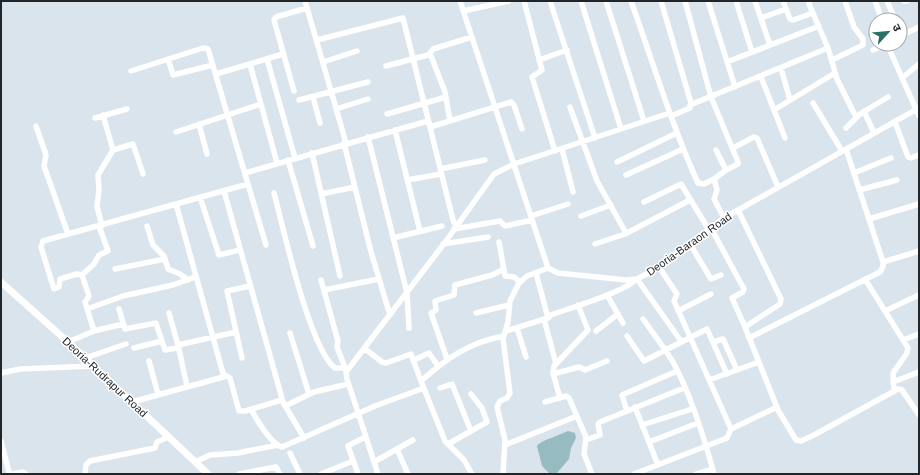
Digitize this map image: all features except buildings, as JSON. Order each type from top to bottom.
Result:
[{"type":"main road","name":"Deoria-Rudrapur Road","points":[[1,282],[68,342],[208,474]]},
{"type":"street","points":[[305,1],[336,109],[355,188],[390,315]]},
{"type":"street","points":[[460,1],[548,268],[527,276],[520,282],[510,305],[505,333],[510,393],[507,398],[500,401],[498,407],[504,445],[503,474]]},
{"type":"street","points":[[464,11],[509,1]]},
{"type":"street","points":[[524,1],[541,72],[532,77],[554,151]]},
{"type":"street","points":[[550,1],[595,138]]},
{"type":"street","points":[[581,1],[621,129]]},
{"type":"street","points":[[606,1],[644,121]]},
{"type":"street","points":[[631,1],[683,149],[698,183],[704,184],[738,164],[711,97],[685,1]]},
{"type":"street","points":[[661,1],[690,105]]},
{"type":"street","points":[[708,1],[735,88]]},
{"type":"street","points":[[736,1],[752,52]]},
{"type":"street","points":[[755,1],[770,45]]},
{"type":"street","points":[[783,1],[790,19],[793,20],[812,13]]},
{"type":"street","points":[[810,1],[809,4],[812,13],[828,48],[835,73],[856,117]]},
{"type":"street","points":[[832,60],[863,45],[862,39],[854,27],[845,1]]},
{"type":"street","points":[[875,1],[879,12]]},
{"type":"street","points":[[887,1],[892,12]]},
{"type":"street","points":[[294,91],[274,18],[307,8]]},
{"type":"street","points":[[761,18],[786,9]]},
{"type":"street","points":[[317,40],[400,17],[404,20],[455,228]]},
{"type":"street","points":[[727,62],[819,26]]},
{"type":"street","points":[[908,32],[919,27]]},
{"type":"street","points":[[386,66],[429,55],[433,49],[472,37]]},
{"type":"street","points":[[132,71],[205,48],[208,49],[266,245]]},
{"type":"street","points":[[346,370],[407,293],[494,174],[514,164],[644,121],[690,108],[690,105],[735,88],[828,48]]},
{"type":"street","points":[[539,60],[566,50]]},
{"type":"street","points":[[323,62],[357,51]]},
{"type":"street","points":[[890,52],[918,109],[919,116]]},
{"type":"street","points":[[216,74],[284,54]]},
{"type":"street","points":[[429,55],[434,61],[446,97],[450,121]]},
{"type":"street","points":[[168,59],[173,75],[213,65]]},
{"type":"street","points":[[266,59],[295,158]]},
{"type":"street","points":[[250,64],[277,163]]},
{"type":"street","points":[[902,78],[919,64]]},
{"type":"street","points":[[781,68],[790,100]]},
{"type":"street","points":[[774,110],[835,73]]},
{"type":"street","points":[[761,77],[785,138]]},
{"type":"street","points":[[299,100],[368,82]]},
{"type":"street","points":[[313,97],[320,123]]},
{"type":"street","points":[[387,114],[446,97]]},
{"type":"street","points":[[846,128],[864,111],[888,97]]},
{"type":"street","points":[[336,109],[368,99]]},
{"type":"street","points":[[749,338],[882,270],[883,262],[854,173],[844,150],[813,102]]},
{"type":"street","points":[[430,127],[495,106],[513,103],[522,129]]},
{"type":"street","points":[[176,132],[261,104]]},
{"type":"street","points":[[570,108],[597,181],[626,233]]},
{"type":"street","points":[[95,118],[128,109]]},
{"type":"street","name":"Deoria-Baraon Road","points":[[548,268],[566,275],[636,279],[659,267],[724,218],[918,109]]},
{"type":"street","points":[[864,111],[874,133]]},
{"type":"street","points":[[103,115],[113,150]]},
{"type":"street","points":[[245,173],[345,143],[428,121]]},
{"type":"street","points":[[895,122],[908,156],[912,158],[919,155]]},
{"type":"street","points":[[199,124],[207,154]]},
{"type":"street","points":[[36,126],[46,155],[44,166],[68,234]]},
{"type":"street","points":[[394,130],[420,231]]},
{"type":"street","points":[[617,162],[677,133]]},
{"type":"street","points":[[368,137],[407,293],[409,328]]},
{"type":"street","points":[[732,148],[754,137],[757,138],[778,187]]},
{"type":"street","points":[[143,174],[133,144],[113,150],[98,175],[99,190],[97,206],[100,226],[108,250],[99,255],[94,264],[82,274],[61,278],[58,288],[54,289],[52,287],[41,243],[43,241],[100,226],[248,184]]},
{"type":"street","points":[[562,149],[573,192]]},
{"type":"street","points":[[626,175],[683,149]]},
{"type":"street","points":[[716,150],[726,170]]},
{"type":"street","points":[[312,153],[340,276]]},
{"type":"street","points":[[854,173],[891,158]]},
{"type":"street","points":[[288,160],[313,246]]},
{"type":"street","points":[[407,180],[485,160]]},
{"type":"street","points":[[714,179],[717,190],[714,201],[724,218]]},
{"type":"street","points":[[859,190],[897,180]]},
{"type":"street","points":[[644,202],[679,184],[683,186],[690,200],[710,229],[744,289],[743,292],[732,298],[777,407],[796,440],[801,441],[898,389],[902,390],[919,415]]},
{"type":"street","points":[[321,194],[355,188]]},
{"type":"street","points":[[224,191],[282,400],[304,438]]},
{"type":"street","points":[[274,193],[295,275],[313,328],[329,363],[335,368],[346,370]]},
{"type":"street","points":[[200,197],[219,255],[240,250]]},
{"type":"street","points":[[595,244],[626,233],[690,200]]},
{"type":"street","points":[[176,204],[195,277],[224,377]]},
{"type":"street","points":[[455,228],[500,221],[505,226],[532,218],[568,204]]},
{"type":"street","points":[[868,218],[919,204]]},
{"type":"street","points":[[581,216],[611,205]]},
{"type":"street","points":[[738,210],[781,299],[780,304],[745,327]]},
{"type":"street","points":[[147,226],[153,246],[165,259],[170,271],[180,274],[188,280]]},
{"type":"street","points":[[393,238],[442,226]]},
{"type":"street","points":[[443,244],[488,237]]},
{"type":"street","points":[[499,242],[505,276],[514,277],[520,282]]},
{"type":"street","points":[[690,244],[711,279],[721,275]]},
{"type":"street","points":[[883,262],[919,251]]},
{"type":"street","points":[[115,269],[165,259]]},
{"type":"street","points":[[659,267],[677,294],[674,301],[731,429]]},
{"type":"street","points":[[447,359],[431,313],[436,310],[435,302],[454,295],[455,285],[492,275],[504,269]]},
{"type":"street","points":[[536,273],[556,364]]},
{"type":"street","points":[[82,274],[89,296],[85,302],[94,331]]},
{"type":"street","points":[[87,309],[123,296],[173,285],[195,277]]},
{"type":"street","points":[[324,290],[379,279]]},
{"type":"street","points":[[421,381],[447,359],[488,339],[546,319],[552,315],[607,295],[630,285],[636,279],[681,341]]},
{"type":"street","points":[[866,279],[903,340],[908,351],[892,373],[894,391]]},
{"type":"street","points":[[321,280],[338,341],[337,347],[346,370],[348,384],[378,474]]},
{"type":"street","points":[[242,358],[227,291],[250,286]]},
{"type":"street","points":[[678,311],[711,294]]},
{"type":"street","points":[[607,295],[623,323]]},
{"type":"street","points":[[885,311],[919,295]]},
{"type":"street","points":[[476,313],[510,305]]},
{"type":"street","points":[[560,398],[552,370],[588,330],[578,305]]},
{"type":"street","points":[[119,309],[125,329],[156,323],[165,350],[236,332]]},
{"type":"street","points":[[169,313],[187,386]]},
{"type":"street","points":[[596,331],[618,314]]},
{"type":"street","points":[[643,319],[666,350],[677,371],[698,423],[713,471],[696,474]]},
{"type":"street","points":[[68,342],[94,331],[123,324]]},
{"type":"street","points":[[517,328],[526,358]]},
{"type":"street","points":[[627,336],[644,361],[707,328],[727,374]]},
{"type":"street","points":[[290,332],[309,394]]},
{"type":"street","points":[[903,340],[919,334]]},
{"type":"street","points":[[713,342],[723,339],[737,370]]},
{"type":"street","points":[[134,348],[162,341]]},
{"type":"street","points":[[85,358],[126,344]]},
{"type":"street","points":[[364,348],[382,362],[386,363],[410,354],[414,360],[421,381],[448,444],[464,460],[472,474]]},
{"type":"street","points":[[414,360],[430,353],[438,366]]},
{"type":"street","points":[[149,361],[158,394]]},
{"type":"street","points":[[553,374],[579,367],[586,370],[607,361]]},
{"type":"street","points":[[709,380],[759,362]]},
{"type":"street","points":[[1,373],[20,369],[93,366]]},
{"type":"street","points":[[627,411],[622,395],[677,371]]},
{"type":"street","points":[[893,382],[919,372]]},
{"type":"street","points":[[132,402],[227,376],[230,378],[239,410],[251,409],[282,400]]},
{"type":"street","points":[[285,406],[309,394],[348,384]]},
{"type":"street","points":[[440,388],[452,384],[471,432]]},
{"type":"street","points":[[195,462],[214,454],[238,453],[278,445],[284,446],[358,414],[424,388]]},
{"type":"street","points":[[586,440],[600,435],[598,423],[684,388]]},
{"type":"street","points":[[448,444],[486,424],[487,421],[482,408],[471,394]]},
{"type":"street","points":[[545,402],[566,396],[569,398],[586,440],[584,454],[592,474]]},
{"type":"street","points":[[635,407],[658,465]]},
{"type":"street","points":[[634,474],[727,438],[731,429],[777,407]]},
{"type":"street","points":[[251,409],[256,420],[278,445]]},
{"type":"street","points":[[642,425],[692,409]]},
{"type":"street","points":[[504,445],[577,416]]},
{"type":"street","points":[[649,442],[698,423]]},
{"type":"street","points":[[85,474],[86,465],[90,461],[155,448],[157,442],[168,437]]},
{"type":"street","points":[[358,474],[348,446],[366,437]]},
{"type":"street","points":[[374,462],[412,440]]},
{"type":"street","points":[[1,441],[10,472],[12,474],[23,472],[26,474]]},
{"type":"street","points":[[397,449],[408,474]]},
{"type":"street","points":[[290,453],[300,474]]},
{"type":"street","points":[[321,474],[353,461]]},
{"type":"street","points":[[240,474],[276,467],[280,474]]},
{"type":"water","points":[[568,431],[575,433],[576,438],[571,448],[569,459],[557,473],[549,473],[542,466],[537,446],[546,440]]}]
